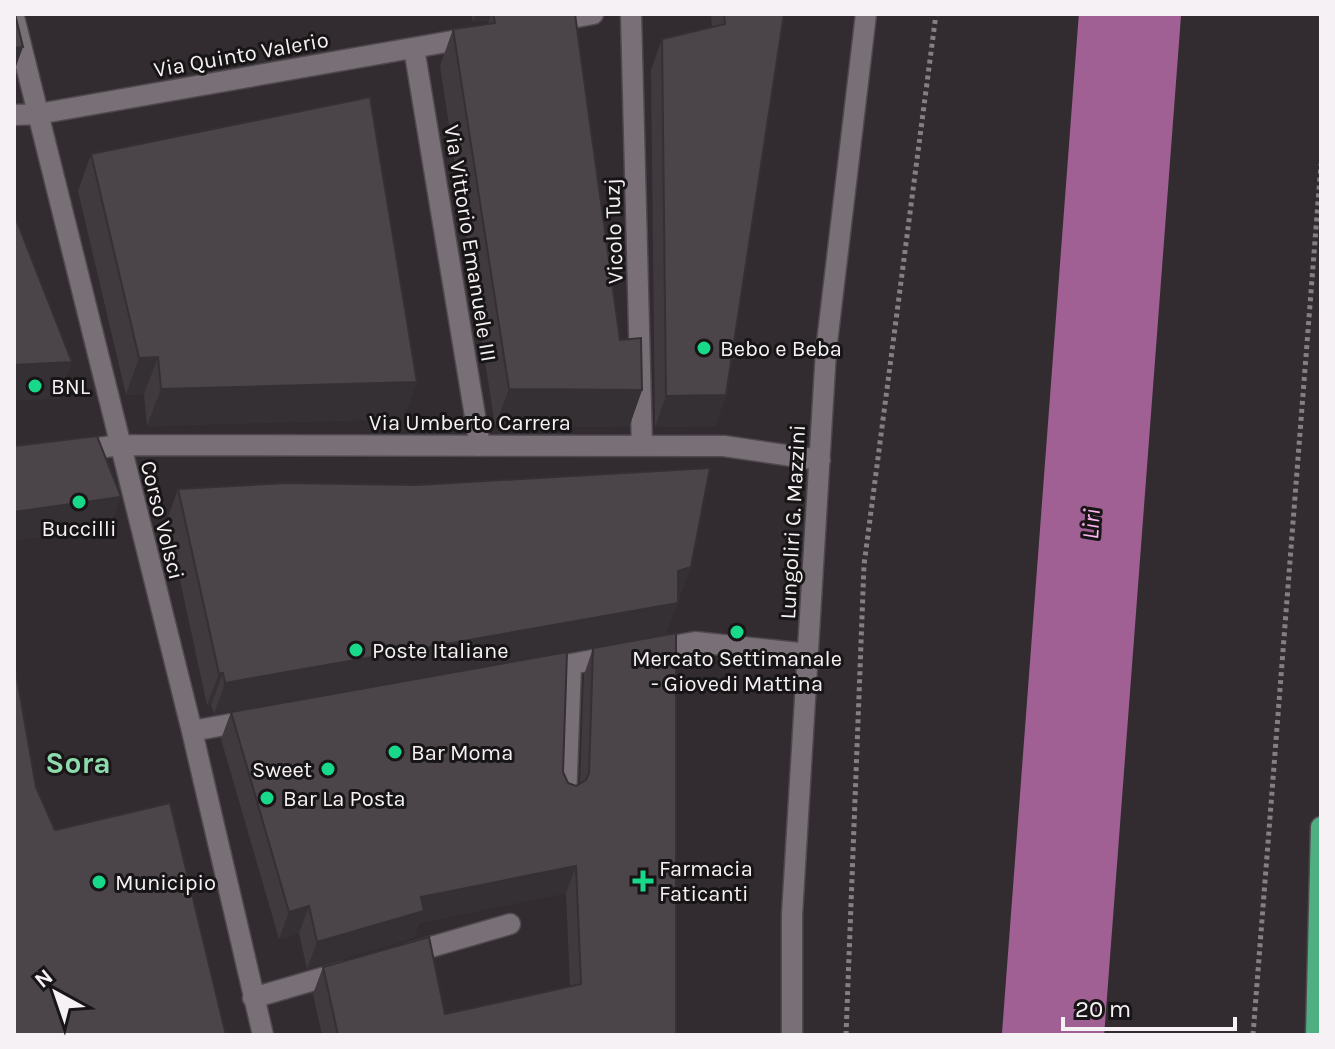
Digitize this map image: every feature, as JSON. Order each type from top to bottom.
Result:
[{"type":"main road","points":[[1316,1035],[1321,827]]},
{"type":"street","points":[[534,25],[593,14]]},
{"type":"street","name":"Vicolo Tuzj","points":[[631,14],[642,446]]},
{"type":"street","name":"Lungoliri G. Mazzini","points":[[792,1035],[792,915],[826,351],[866,14]]},
{"type":"street","name":"Corso Volsci","points":[[14,17],[192,731],[263,1035]]},
{"type":"street","name":"Via Quinto Valerio","points":[[14,115],[38,114],[489,34]]},
{"type":"street","name":"Via Vittorio Emanuele III","points":[[414,48],[480,446]]},
{"type":"street","name":"Via Umberto Carrera","points":[[59,454],[120,445],[724,446],[820,460]]},
{"type":"street","points":[[525,672],[695,642],[808,654]]},
{"type":"street","points":[[566,800],[571,664]]},
{"type":"street","points":[[192,731],[267,718]]},
{"type":"street","points":[[389,959],[510,924]]},
{"type":"street","points":[[253,998],[359,967]]},
{"type":"path","points":[[846,1035],[864,565],[936,14]]},
{"type":"path","points":[[1253,1035],[1321,164]]},
{"type":"building","points":[[15,14],[23,47],[14,48]]},
{"type":"building","points":[[493,14],[575,14],[620,340],[641,338],[642,390],[509,389],[453,29],[495,23]]},
{"type":"building","points":[[724,14],[784,14],[726,395],[666,396],[662,39],[725,24]]},
{"type":"building","points":[[370,97],[417,382],[161,389],[158,357],[139,358],[91,154]]},
{"type":"building","points":[[14,214],[72,362],[14,365]]},
{"type":"building","points":[[97,436],[121,497],[14,512],[14,446]]},
{"type":"building","points":[[710,468],[691,567],[678,571],[678,603],[225,683],[223,673],[219,674],[178,489],[286,483],[417,485]]},
{"type":"building","points":[[676,633],[676,1035],[338,1035],[323,967],[429,937],[445,1014],[581,984],[576,866],[421,897],[424,911],[317,942],[309,906],[289,912],[231,712],[567,652],[563,772],[568,783],[576,786],[586,780],[589,773],[593,648]]},
{"type":"building","points":[[14,661],[36,787],[55,830],[170,803],[226,1035],[14,1035]]},
{"type":"waterway","name":"Liri","points":[[1053,1035],[1130,14]]},
{"type":"place","name":"Bebo e Beba","points":[[704,348]]},
{"type":"place","name":"BNL","points":[[35,386]]},
{"type":"place","name":"Buccilli","points":[[79,502]]},
{"type":"place","name":"Mercato Settimanale - Giovedi Mattina","points":[[737,632]]},
{"type":"place","name":"Poste Italiane","points":[[356,650]]},
{"type":"place","name":"Bar Moma","points":[[395,752]]},
{"type":"place","name":"Sweet","points":[[328,769]]},
{"type":"place","name":"Bar La Posta","points":[[267,798]]},
{"type":"place","name":"Farmacia Faticanti","points":[[643,881]]},
{"type":"place","name":"Municipio","points":[[99,882]]},
{"type":"district","name":"Sora","points":[[78,763]]}]
